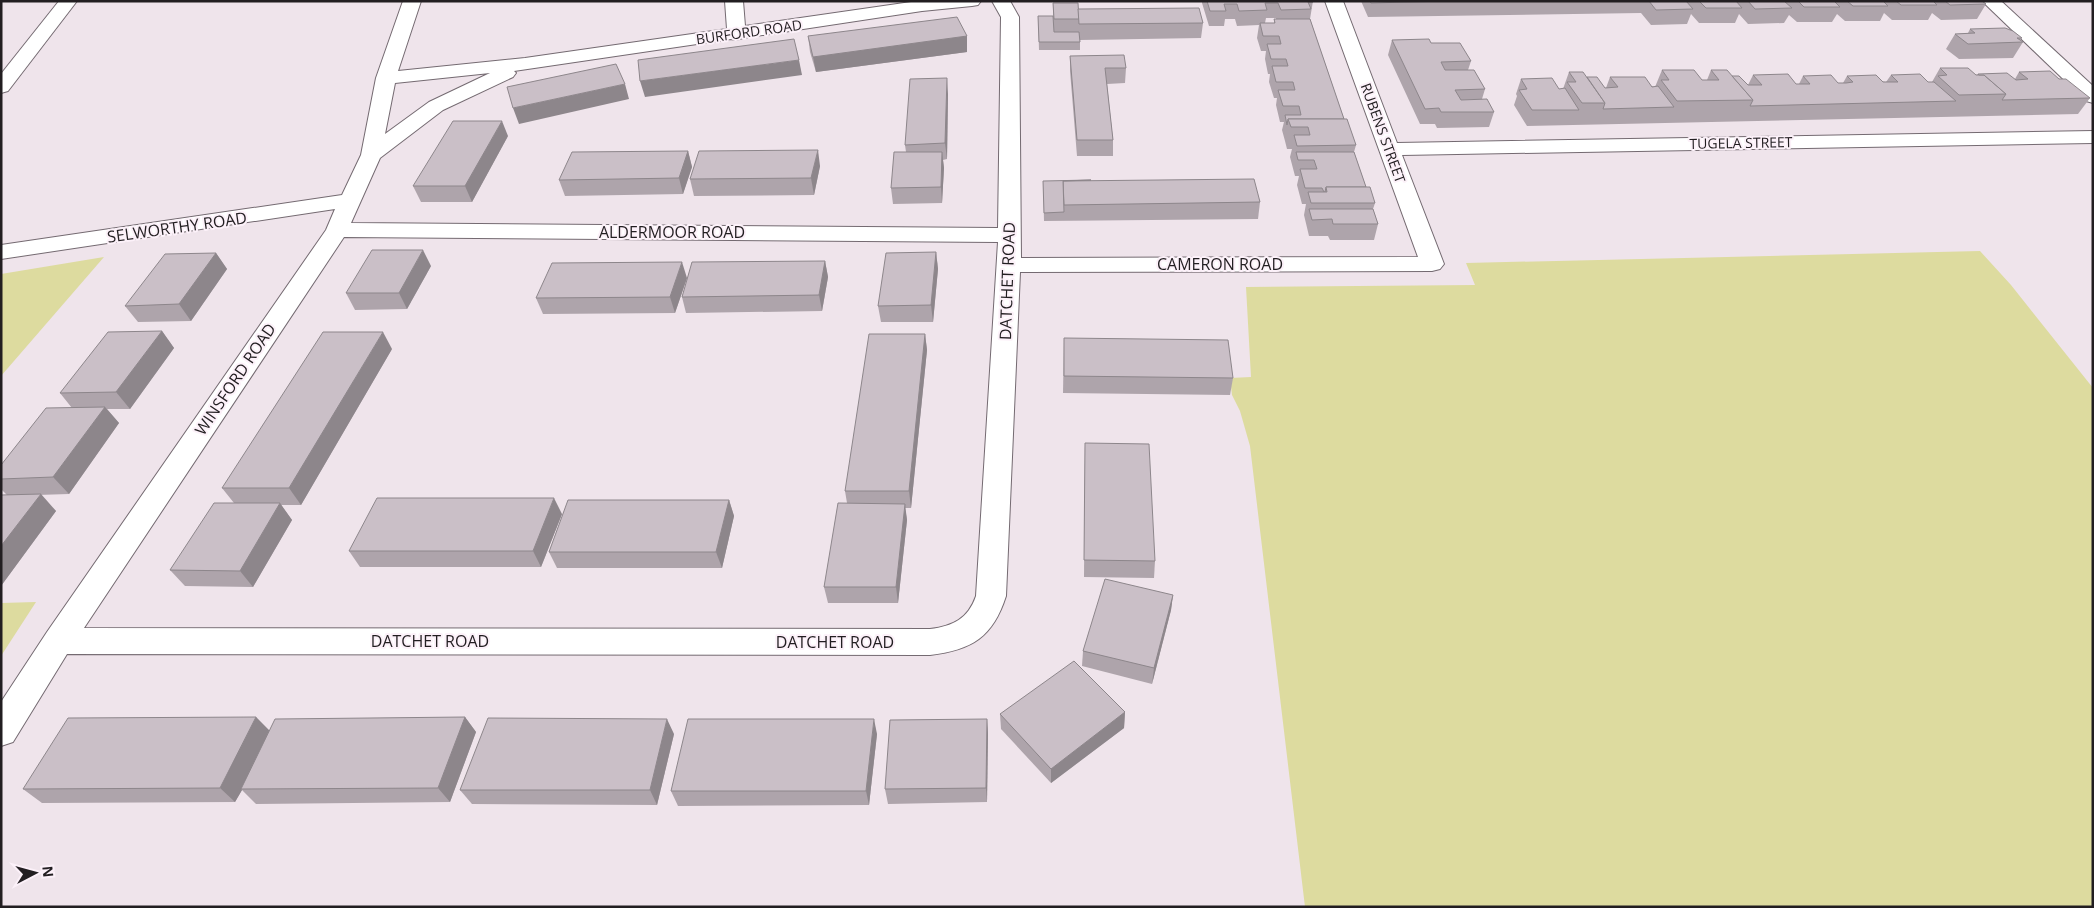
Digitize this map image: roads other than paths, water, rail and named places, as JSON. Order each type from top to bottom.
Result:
[{"type":"street","points":[[1,87],[68,1]]},
{"type":"street","name":"WINSFORD ROAD","points":[[1,731],[58,641],[336,230],[352,200],[372,154],[386,78],[412,1]]},
{"type":"street","points":[[734,1],[736,35]]},
{"type":"street","name":"BURFORD ROAD","points":[[386,78],[525,64],[736,35],[922,6],[972,1]]},
{"type":"street","name":"DATCHET ROAD","points":[[58,641],[930,642],[947,641],[962,636],[974,627],[987,612],[991,596],[1009,264],[1010,17],[1001,1]]},
{"type":"street","name":"RUBENS STREET","points":[[1334,1],[1432,264]]},
{"type":"street","points":[[1991,1],[2093,97]]},
{"type":"street","name":"BURFORD ROAD","points":[[372,154],[436,106],[525,64]]},
{"type":"street","name":"TUGELA STREET","points":[[1388,149],[2093,137]]},
{"type":"street","name":"SELWORTHY ROAD","points":[[1,252],[352,200]]},
{"type":"street","name":"ALDERMOOR ROAD","points":[[336,230],[1008,235]]},
{"type":"street","name":"CAMERON ROAD","points":[[1009,264],[1432,264]]}]
